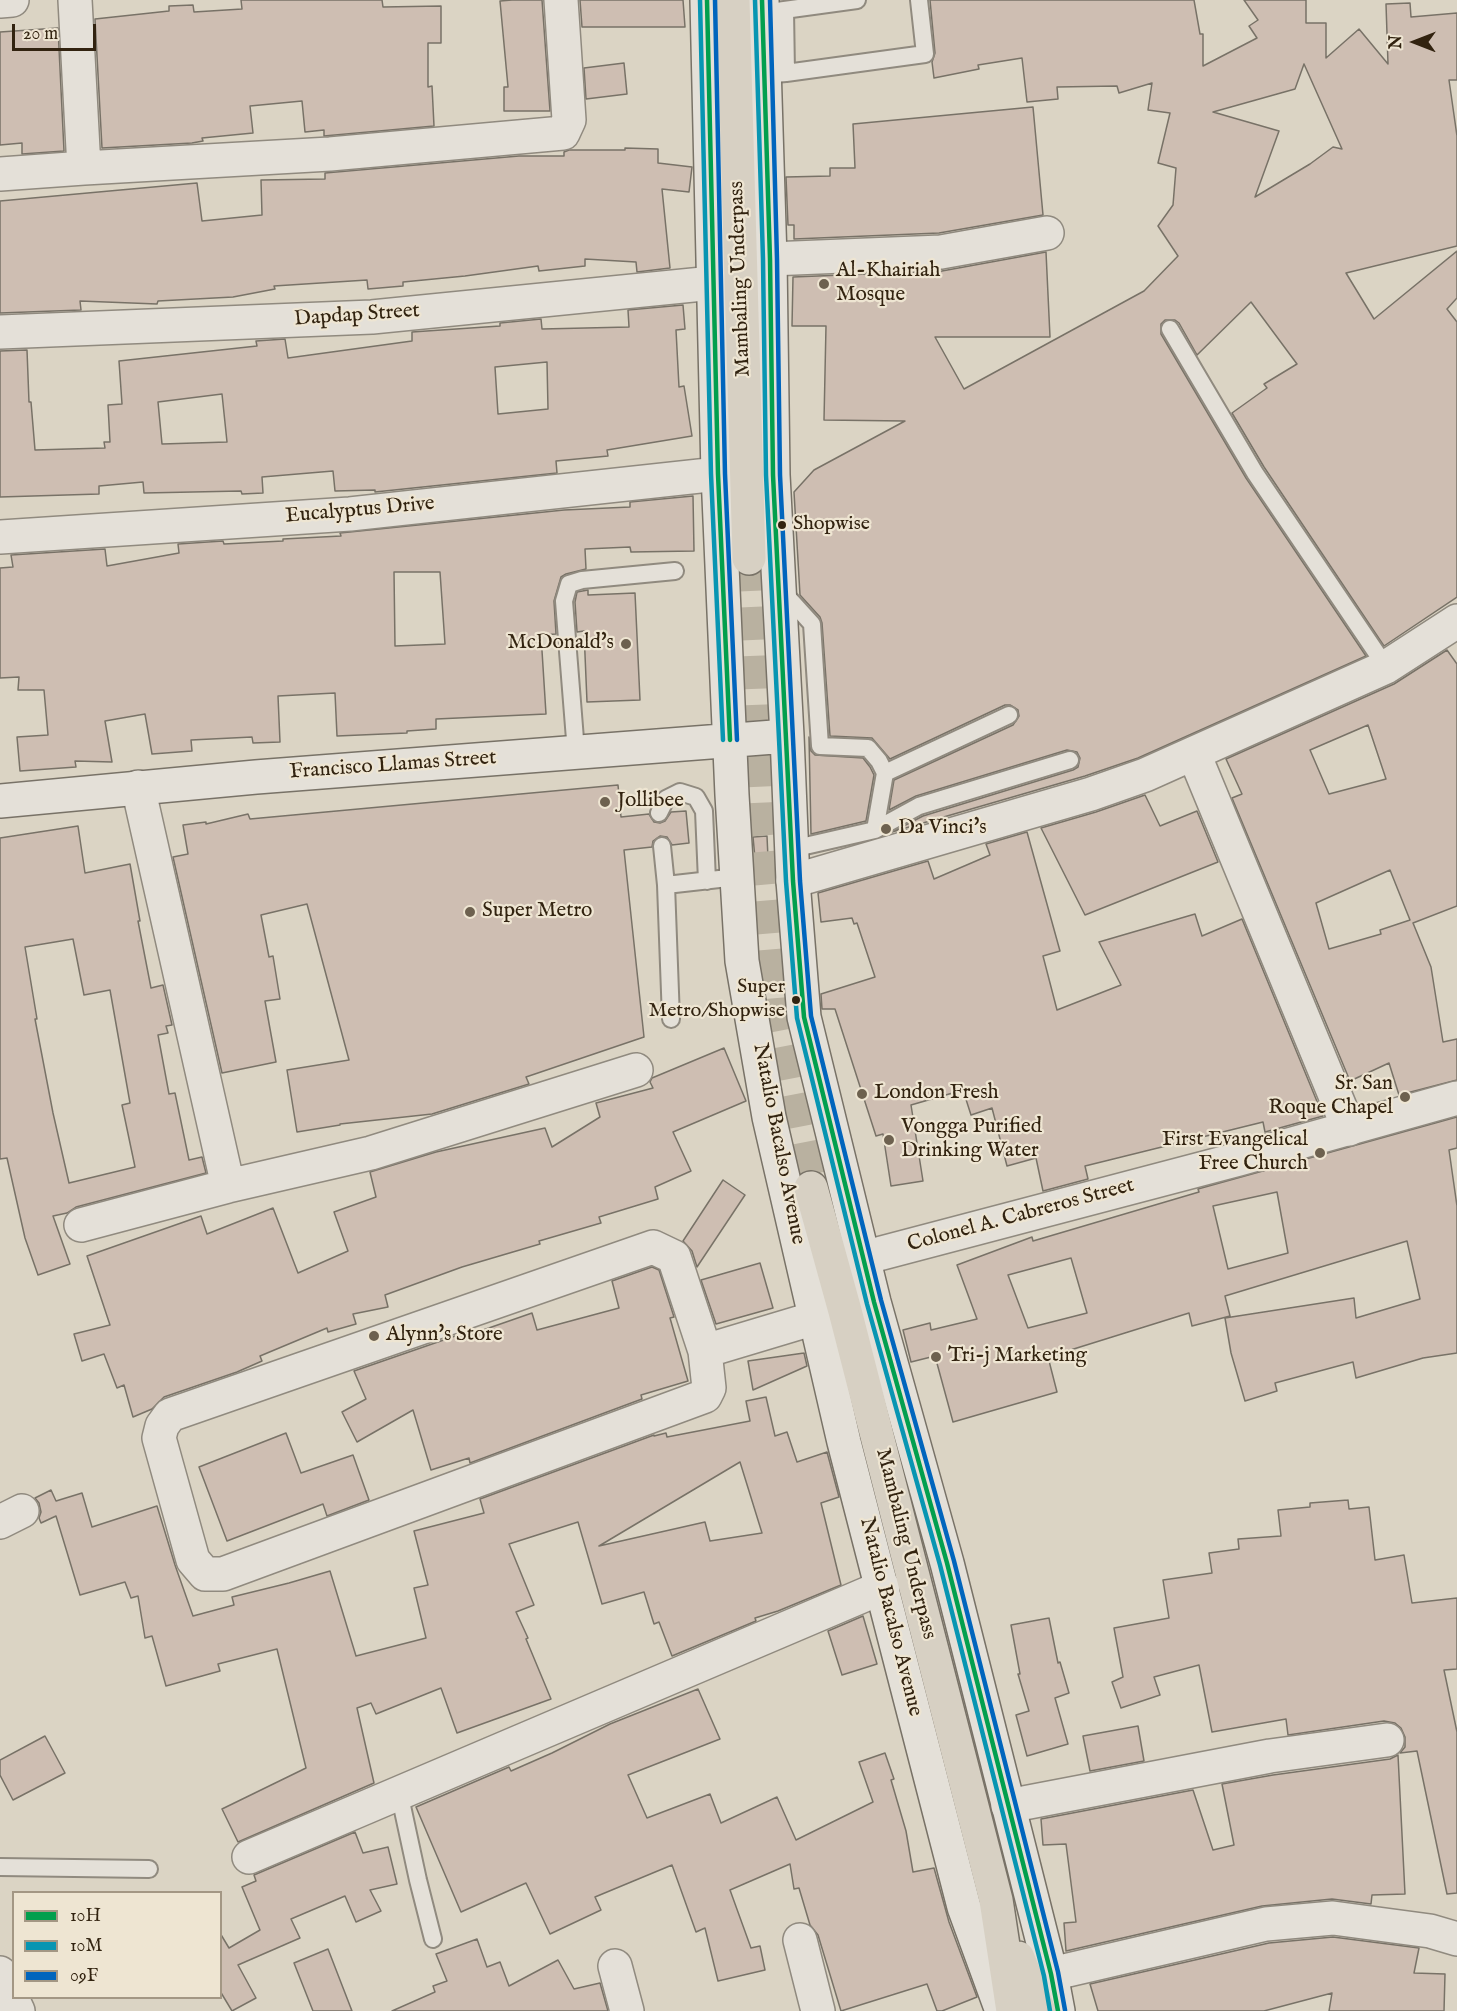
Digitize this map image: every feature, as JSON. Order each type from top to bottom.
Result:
[{"type":"main road","name":"Mambaling Underpass","points":[[749,558],[760,6]]},
{"type":"main road","name":"Mambaling Underpass","points":[[811,1188],[845,1311],[996,1900]]},
{"type":"main road","points":[[996,1900],[1013,2011]]},
{"type":"main road","points":[[996,1900],[1039,2011]]},
{"type":"street","points":[[0,1],[12,0]]},
{"type":"street","points":[[75,0],[84,168]]},
{"type":"street","points":[[0,174],[330,154],[563,133],[569,120],[561,0]]},
{"type":"street","name":"Natalio Bacalso Avenue","points":[[707,0],[718,474],[730,740],[722,879],[742,961],[769,1117],[844,1442],[964,1907],[1002,2011]]},
{"type":"street","points":[[760,6],[775,74],[770,259],[773,475],[792,865],[804,1017],[863,1258],[947,1563],[1058,2011]]},
{"type":"street","points":[[770,259],[941,252],[1047,233]]},
{"type":"street","name":"Dapdap Street","points":[[0,332],[372,317],[713,283]]},
{"type":"street","name":"Eucalyptus Drive","points":[[0,537],[350,514],[718,474]]},
{"type":"street","points":[[792,865],[1091,794],[1145,775],[1386,667],[1457,621]]},
{"type":"street","name":"Francisco Llamas Street","points":[[0,801],[138,787],[787,736]]},
{"type":"street","points":[[1194,754],[1348,1129]]},
{"type":"street","points":[[138,787],[228,1186]]},
{"type":"street","points":[[81,1225],[228,1186],[371,1153],[636,1070]]},
{"type":"street","name":"Colonel A. Cabreros Street","points":[[863,1258],[1457,1098]]},
{"type":"street","points":[[653,1247],[674,1257],[705,1351],[709,1388],[705,1396],[223,1574],[206,1574],[193,1560],[159,1438],[162,1426],[170,1415],[653,1247]]},
{"type":"street","points":[[705,1351],[815,1318]]},
{"type":"street","points":[[249,1857],[883,1587]]},
{"type":"street","points":[[1008,1806],[1270,1756],[1387,1740]]},
{"type":"street","points":[[1050,1974],[1266,1924],[1333,1918],[1430,1931],[1457,1940]]},
{"type":"street","points":[[800,1940],[819,2011]]},
{"type":"street","points":[[615,1966],[627,2011]]},
{"type":"street","points":[[0,1973],[12,1998]]},
{"type":"lane","points":[[760,6],[857,0]]},
{"type":"lane","points":[[775,74],[925,54],[919,0]]},
{"type":"lane","points":[[1170,329],[1255,473],[1386,667]]},
{"type":"lane","points":[[576,752],[564,602],[569,584],[582,580],[675,571]]},
{"type":"lane","points":[[778,587],[812,624],[820,746]]},
{"type":"lane","points":[[885,774],[1009,715]]},
{"type":"lane","points":[[787,736],[820,746],[868,748],[879,761],[885,774],[875,830]]},
{"type":"lane","points":[[792,865],[875,830],[919,806],[1070,760]]},
{"type":"lane","points":[[659,813],[666,799],[680,792],[696,797],[704,812],[722,879],[666,885]]},
{"type":"lane","points":[[662,846],[666,885],[671,1019]]},
{"type":"lane","points":[[399,1792],[433,1939]]},
{"type":"lane","points":[[0,1867],[149,1869]]},
{"type":"building","points":[[241,0],[382,0],[383,7],[441,6],[441,43],[428,43],[428,87],[432,86],[434,126],[324,136],[324,130],[305,132],[302,101],[250,106],[253,133],[202,138],[203,141],[192,143],[102,148],[95,19],[169,11],[169,6],[193,5],[194,12],[242,9]]},
{"type":"building","points":[[542,0],[550,111],[504,111],[504,87],[508,87],[500,1]]},
{"type":"building","points":[[580,0],[683,0],[685,27],[582,27]]},
{"type":"building","points":[[930,0],[1194,0],[1200,34],[1203,34],[1203,66],[1257,38],[1249,26],[1258,20],[1244,0],[1306,0],[1306,23],[1326,23],[1326,58],[1359,29],[1388,64],[1386,4],[1410,3],[1411,17],[1457,13],[1457,80],[1449,80],[1457,136],[1457,246],[1346,273],[1374,319],[1457,251],[1457,298],[1447,309],[1457,322],[1457,597],[1384,646],[1264,467],[1232,413],[1267,388],[1264,384],[1297,364],[1251,302],[1197,355],[1179,323],[1175,320],[1165,320],[1161,324],[1161,334],[1246,478],[1366,656],[1138,758],[1085,776],[892,832],[923,816],[1073,770],[1078,767],[1080,758],[1077,752],[1067,750],[916,796],[889,810],[894,780],[1013,725],[1019,716],[1018,710],[1005,705],[890,759],[872,738],[830,736],[822,623],[820,617],[800,595],[794,492],[814,470],[905,421],[824,420],[826,326],[792,326],[793,277],[942,271],[1046,252],[1050,337],[935,337],[964,389],[1144,291],[1178,256],[1158,226],[1173,205],[1176,168],[1158,163],[1170,113],[1148,110],[1152,83],[1119,93],[1117,86],[1057,87],[1058,99],[1027,102],[1022,58],[978,65],[979,69],[934,78],[932,62],[935,53]],"holes":[[[1304,64],[1342,149],[1333,147],[1310,164],[1255,197],[1279,131],[1213,112],[1295,89]]]},
{"type":"building","points":[[58,28],[64,151],[22,154],[22,143],[0,145],[0,32]]},
{"type":"building","points":[[624,63],[627,94],[586,99],[584,68]]},
{"type":"building","points":[[1033,107],[1043,215],[939,233],[794,239],[794,225],[788,225],[786,177],[830,176],[830,168],[855,168],[853,124]]},
{"type":"building","points":[[625,148],[658,149],[658,163],[692,167],[689,192],[662,189],[670,268],[637,272],[636,262],[585,259],[585,266],[539,271],[538,266],[403,282],[403,286],[368,289],[367,280],[274,286],[275,289],[233,297],[158,301],[157,304],[80,301],[81,310],[0,313],[0,201],[197,183],[202,221],[262,215],[261,180],[325,179],[325,173],[519,156],[564,156],[564,152],[569,150],[625,150]]},
{"type":"building","points":[[683,305],[685,329],[676,330],[679,387],[684,386],[692,436],[607,450],[608,456],[556,461],[557,473],[375,492],[375,490],[335,491],[333,471],[262,477],[263,493],[242,494],[241,491],[144,493],[143,482],[99,486],[99,494],[0,497],[0,351],[27,350],[29,402],[31,402],[35,450],[105,448],[104,442],[110,442],[108,405],[122,404],[119,361],[257,346],[256,341],[285,339],[288,358],[412,341],[412,332],[500,326],[500,323],[541,319],[542,329],[629,327],[628,310]],"holes":[[[547,362],[548,409],[498,414],[495,367]],[[222,394],[227,442],[162,444],[158,402]]]},
{"type":"building","points":[[693,496],[694,551],[631,552],[630,547],[585,549],[586,569],[561,577],[554,601],[556,634],[541,635],[546,714],[436,719],[436,729],[407,731],[407,733],[337,736],[335,693],[278,696],[280,742],[253,743],[252,737],[191,740],[192,751],[152,754],[145,714],[105,721],[112,762],[75,761],[76,767],[20,771],[17,737],[48,735],[44,690],[18,690],[19,677],[0,678],[0,568],[13,567],[11,555],[105,549],[107,566],[179,553],[178,544],[223,541],[224,544],[341,536],[340,533],[564,510],[630,507],[630,502]],"holes":[[[394,572],[440,572],[445,644],[395,646]]]},
{"type":"building","points":[[588,590],[588,595],[635,593],[640,700],[587,702],[584,631],[577,632],[575,602],[577,592]]},
{"type":"building","points":[[1447,650],[1457,664],[1457,906],[1413,923],[1431,967],[1443,1042],[1457,1039],[1457,1080],[1399,1095],[1389,1063],[1350,1081],[1232,798],[1242,794],[1226,759],[1394,684]],"holes":[[[1368,725],[1386,779],[1329,794],[1310,750]],[[1390,870],[1410,920],[1380,930],[1381,934],[1329,949],[1316,903]]]},
{"type":"building","points":[[809,737],[811,751],[815,755],[863,758],[870,767],[874,775],[866,821],[811,834]]},
{"type":"building","name":"Super Metro","points":[[618,785],[621,817],[649,814],[654,822],[660,823],[665,821],[671,812],[686,811],[689,843],[672,845],[667,837],[660,836],[653,841],[652,847],[624,850],[644,1037],[526,1077],[529,1084],[432,1114],[340,1124],[297,1132],[287,1070],[349,1060],[307,904],[261,915],[269,957],[273,956],[280,999],[265,1001],[276,1062],[222,1073],[173,857],[188,854],[183,825],[206,822],[206,824],[248,814],[250,819]]},
{"type":"building","points":[[1145,795],[1160,826],[1197,811],[1218,862],[1085,915],[1041,828]]},
{"type":"building","points":[[78,826],[85,873],[130,864],[151,988],[163,985],[172,1025],[166,1026],[168,1033],[158,1035],[169,1094],[175,1093],[189,1160],[202,1157],[206,1173],[76,1207],[67,1213],[53,1216],[70,1264],[38,1275],[25,1238],[7,1158],[0,1159],[0,838]],"holes":[[[73,939],[84,995],[110,990],[130,1103],[122,1105],[135,1167],[69,1183],[35,1019],[37,1019],[25,947]]]},
{"type":"building","points":[[1027,832],[1060,951],[1043,956],[1057,1010],[1121,985],[1099,942],[1195,914],[1202,936],[1242,919],[1323,1116],[1265,1132],[1263,1122],[1085,1166],[1088,1179],[1043,1191],[1036,1158],[1007,1166],[992,1108],[971,1115],[963,1090],[911,1105],[923,1181],[891,1186],[883,1134],[876,1136],[835,1009],[822,1009],[821,994],[875,977],[857,923],[854,924],[852,918],[821,922],[818,893],[928,861],[934,879],[990,855],[986,844]]},
{"type":"building","points":[[767,836],[768,858],[755,858],[753,837]]},
{"type":"building","points":[[724,1048],[746,1101],[673,1132],[691,1171],[655,1187],[658,1199],[599,1217],[601,1223],[539,1241],[540,1244],[462,1267],[385,1295],[388,1307],[353,1314],[356,1324],[328,1332],[327,1328],[260,1356],[262,1361],[237,1372],[164,1397],[152,1409],[133,1417],[124,1385],[117,1388],[104,1354],[82,1361],[74,1334],[110,1325],[87,1256],[201,1216],[207,1234],[273,1208],[298,1273],[348,1251],[334,1212],[376,1197],[370,1172],[436,1152],[545,1128],[552,1147],[600,1117],[596,1103],[653,1088],[650,1082],[652,1078]]},
{"type":"building","points":[[1457,1117],[1457,1148],[1449,1150],[1457,1206],[1457,1353],[1423,1358],[1356,1378],[1353,1362],[1275,1383],[1277,1391],[1245,1401],[1231,1353],[1225,1318],[1354,1298],[1356,1318],[1420,1299],[1407,1241],[1225,1296],[1230,1316],[1192,1326],[1189,1313],[1048,1357],[1057,1392],[953,1422],[935,1356],[911,1362],[903,1330],[930,1323],[931,1330],[977,1319],[957,1265],[1032,1237],[1033,1241],[1199,1192],[1198,1189]],"holes":[[[1277,1192],[1288,1253],[1228,1269],[1213,1206]],[[1071,1258],[1087,1313],[1028,1328],[1008,1275]]]},
{"type":"building","points":[[723,1180],[745,1195],[697,1267],[692,1251],[683,1241]]},
{"type":"building","points":[[760,1263],[773,1308],[716,1324],[701,1280]]},
{"type":"building","points":[[652,1267],[659,1270],[674,1317],[670,1318],[688,1381],[641,1395],[642,1399],[470,1463],[469,1458],[431,1470],[413,1410],[357,1442],[342,1412],[366,1399],[354,1371],[461,1334],[463,1337],[532,1313],[537,1330],[619,1308],[612,1281]]},
{"type":"building","points":[[804,1353],[807,1366],[753,1390],[748,1361]]},
{"type":"building","points":[[766,1397],[775,1436],[787,1432],[797,1462],[827,1452],[839,1497],[821,1503],[841,1585],[755,1618],[756,1621],[672,1656],[659,1622],[654,1624],[644,1592],[602,1604],[578,1522],[509,1544],[534,1605],[516,1612],[551,1699],[457,1733],[441,1688],[376,1714],[371,1703],[357,1708],[374,1783],[238,1842],[222,1809],[306,1768],[277,1649],[218,1664],[220,1671],[166,1686],[152,1636],[145,1638],[138,1596],[131,1598],[125,1582],[80,1595],[56,1516],[41,1523],[39,1503],[35,1498],[51,1490],[56,1501],[82,1493],[92,1527],[157,1506],[193,1616],[234,1605],[232,1597],[330,1571],[356,1656],[426,1638],[414,1588],[428,1585],[414,1531],[484,1513],[480,1499],[654,1435],[666,1433],[667,1437],[750,1421],[746,1401]],"holes":[[[740,1462],[762,1533],[710,1541],[705,1522],[599,1546]]]},
{"type":"building","points":[[286,1433],[301,1473],[353,1455],[369,1500],[327,1516],[323,1504],[227,1541],[199,1467]]},
{"type":"building","points":[[1348,1500],[1349,1509],[1369,1507],[1375,1560],[1404,1555],[1412,1603],[1457,1598],[1457,1669],[1444,1670],[1457,1732],[1457,1893],[1447,1894],[1417,1751],[1400,1753],[1405,1747],[1405,1737],[1401,1728],[1395,1723],[1384,1721],[1288,1735],[1286,1719],[1212,1732],[1199,1665],[1154,1677],[1160,1695],[1121,1708],[1112,1682],[1123,1677],[1114,1628],[1169,1618],[1163,1580],[1212,1573],[1209,1553],[1239,1549],[1238,1539],[1281,1536],[1278,1510],[1310,1507],[1310,1503]]},
{"type":"building","points":[[863,1616],[877,1664],[842,1675],[828,1631]]},
{"type":"building","points":[[1049,1618],[1058,1663],[1060,1662],[1069,1693],[1055,1698],[1068,1744],[1027,1756],[1016,1715],[1029,1711],[1018,1674],[1020,1674],[1011,1625]]},
{"type":"building","points":[[698,1689],[720,1739],[628,1775],[647,1818],[710,1794],[721,1823],[777,1797],[796,1840],[873,1802],[859,1762],[885,1753],[894,1779],[891,1780],[906,1831],[913,1872],[934,1868],[949,1922],[977,1997],[937,2011],[927,1984],[841,2011],[818,1935],[810,1925],[799,1888],[794,1889],[790,1864],[730,1890],[751,1948],[760,1946],[765,1970],[718,1981],[705,1928],[696,1932],[672,1865],[595,1897],[601,1910],[550,1934],[526,1883],[461,1912],[416,1807],[509,1767],[511,1771],[610,1724]]},
{"type":"building","points":[[1138,1726],[1144,1761],[1090,1771],[1083,1736]]},
{"type":"building","points":[[45,1736],[65,1773],[13,1800],[0,1775],[0,1760]]},
{"type":"building","points":[[1398,1755],[1405,1894],[1372,1895],[1371,1904],[1332,1899],[1262,1906],[1066,1951],[1064,1923],[1076,1922],[1066,1844],[1043,1845],[1041,1819],[1193,1790],[1213,1850],[1234,1845],[1222,1784],[1390,1759]]},
{"type":"building","points":[[355,1832],[363,1853],[388,1847],[397,1884],[370,1890],[381,1911],[356,1922],[345,1896],[291,1919],[300,1938],[238,1965],[256,1998],[232,2011],[222,1994],[222,1936],[229,1948],[260,1930],[242,1887],[256,1881],[254,1875]]},
{"type":"building","points":[[1333,1937],[1419,1948],[1414,1973],[1445,1974],[1444,2011],[1329,2011],[1332,1993],[1264,2011],[1098,2011],[1090,1984],[1269,1943]]},
{"type":"building","points":[[477,1939],[487,1967],[500,1962],[509,1986],[558,1960],[574,1989],[600,1983],[608,2011],[392,2011],[435,1992],[433,1986],[447,1981],[436,1954]]},
{"type":"building","points":[[328,1949],[352,2011],[313,2011],[294,1963]]},
{"type":"tunnel","points":[[749,558],[760,811],[777,1013],[811,1188]]},
{"type":"transit line","name":"10M","points":[[700,0],[711,474],[723,740]]},
{"type":"transit line","name":"10H","points":[[707,0],[718,474],[730,740]]},
{"type":"transit line","name":"09F","points":[[715,0],[725,474],[737,740]]},
{"type":"transit line","name":"10M","points":[[755,0],[763,259],[766,475],[786,881],[797,1018],[867,1304],[940,1565],[1044,1976],[1050,2011]]},
{"type":"transit line","name":"10H","points":[[762,0],[770,259],[773,475],[793,881],[804,1017],[874,1302],[947,1563],[1051,1974],[1058,2011]]},
{"type":"transit line","name":"09F","points":[[770,0],[780,475],[800,881],[811,1016],[881,1300],[954,1561],[1058,1972],[1065,2010]]},
{"type":"place","name":"Al-Khairiah Mosque","points":[[824,284]]},
{"type":"place","name":"Shopwise","points":[[782,525]]},
{"type":"place","name":"McDonald's","points":[[626,644]]},
{"type":"place","name":"Jollibee","points":[[605,802]]},
{"type":"place","name":"Da Vinci's","points":[[886,829]]},
{"type":"place","name":"Super Metro","points":[[470,912]]},
{"type":"place","name":"Super Metro/Shopwise","points":[[796,1000]]},
{"type":"place","name":"London Fresh","points":[[862,1094]]},
{"type":"place","name":"Sr. San Roque Chapel","points":[[1405,1097]]},
{"type":"place","name":"Vongga Purified Drinking Water","points":[[889,1140]]},
{"type":"place","name":"First Evangelical Free Church","points":[[1320,1153]]},
{"type":"place","name":"Alynn's Store","points":[[374,1336]]},
{"type":"place","name":"Tri-j Marketing","points":[[936,1357]]}]
